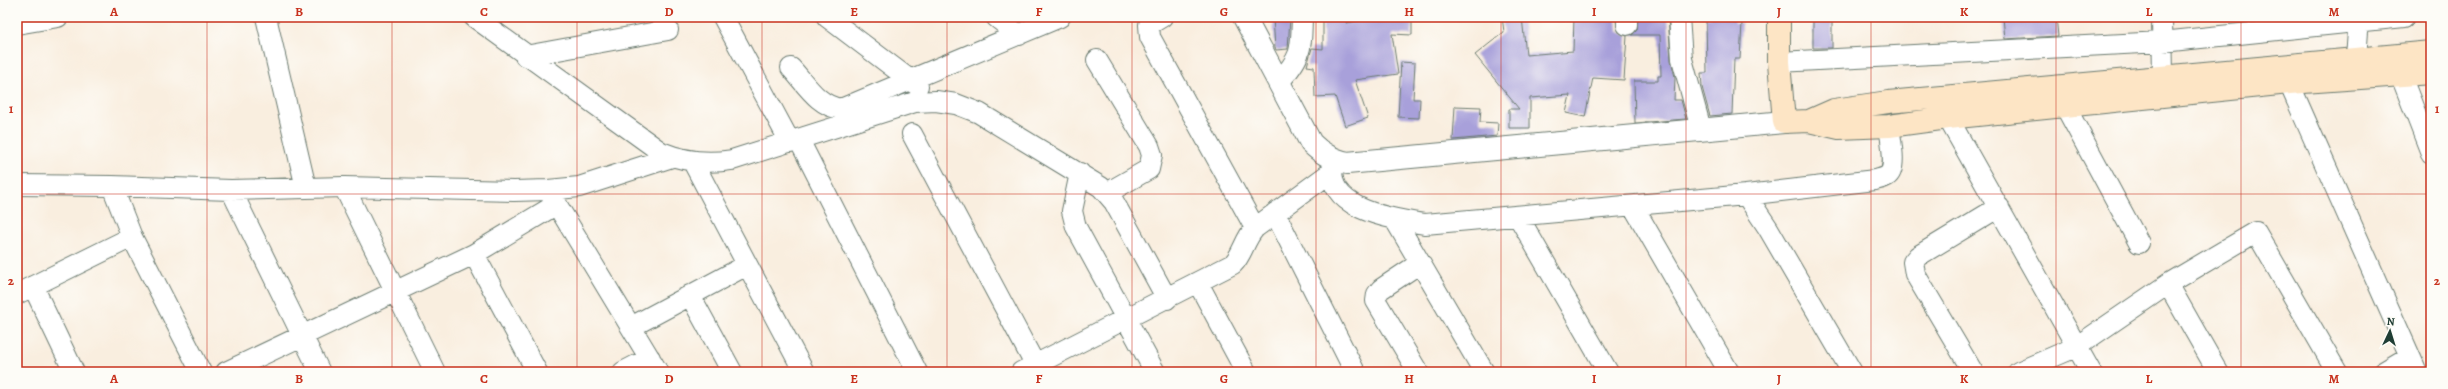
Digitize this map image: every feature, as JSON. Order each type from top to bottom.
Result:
[{"type":"main road","points":[[1779,17],[1779,62],[1784,122],[1809,121],[1839,128],[1889,126],[1948,118],[2289,83],[2431,73]]},
{"type":"main road","points":[[1809,121],[1834,110],[1888,102],[2431,52]]},
{"type":"street","points":[[17,24],[58,17]]},
{"type":"street","points":[[266,17],[306,188]]},
{"type":"street","points":[[474,17],[525,56],[661,152],[693,162],[712,164],[732,160],[915,102],[936,101],[956,104],[979,113],[1080,173],[1108,193],[1167,299]]},
{"type":"street","points":[[723,17],[794,141],[917,372]]},
{"type":"street","points":[[827,17],[936,101]]},
{"type":"street","points":[[996,17],[1019,35]]},
{"type":"street","points":[[791,68],[822,103],[831,108],[841,109],[1060,17]]},
{"type":"street","points":[[1162,17],[1149,25],[1150,37],[1255,228]]},
{"type":"street","points":[[1244,17],[1311,143],[1322,153],[1332,166],[1335,185],[1347,201],[1366,211],[1395,220],[1425,224],[1746,195],[1875,180],[1888,176],[1892,171],[1893,162],[1889,126]]},
{"type":"street","points":[[1279,82],[1295,64],[1300,54],[1302,17]]},
{"type":"street","points":[[1679,17],[1682,59],[1701,129]]},
{"type":"street","points":[[2162,17],[2163,77]]},
{"type":"street","points":[[1779,62],[2162,42],[2359,20],[2404,17]]},
{"type":"street","points":[[2356,59],[2359,20]]},
{"type":"street","points":[[525,56],[668,30]]},
{"type":"street","points":[[1098,60],[1150,146],[1152,155],[1150,169],[1108,193]]},
{"type":"street","points":[[2401,76],[2431,153]]},
{"type":"street","points":[[2289,83],[2414,364],[2384,372]]},
{"type":"street","points":[[2065,106],[2139,243]]},
{"type":"street","points":[[1948,118],[2091,372]]},
{"type":"street","points":[[912,134],[1032,370],[1126,318],[1167,299],[1233,264],[1238,259],[1247,237],[1255,228],[1332,166],[1347,163],[1784,122]]},
{"type":"street","points":[[226,372],[474,254],[552,197],[672,156]]},
{"type":"street","points":[[693,162],[804,372]]},
{"type":"street","points":[[1080,173],[1072,211],[1076,227],[1155,372]]},
{"type":"street","points":[[17,185],[112,186],[231,190],[344,187],[514,191],[552,197],[654,365],[623,372]]},
{"type":"street","points":[[112,186],[132,236],[201,372]]},
{"type":"street","points":[[344,187],[435,372]]},
{"type":"street","points":[[231,190],[320,372]]},
{"type":"street","points":[[1746,195],[1768,228],[1852,372]]},
{"type":"street","points":[[1633,206],[1729,372]]},
{"type":"street","points":[[1973,372],[1915,274],[1913,262],[1918,256],[1999,207]]},
{"type":"street","points":[[1275,213],[1356,372]]},
{"type":"street","points":[[1518,216],[1608,372]]},
{"type":"street","points":[[1395,220],[1484,372]]},
{"type":"street","points":[[2018,372],[2076,347],[2168,284],[2256,232],[2337,372]]},
{"type":"street","points":[[74,372],[25,290],[132,236]]},
{"type":"street","points":[[474,254],[537,372]]},
{"type":"street","points":[[1418,372],[1376,301],[1377,294],[1381,289],[1420,263]]},
{"type":"street","points":[[631,327],[747,264]]},
{"type":"street","points":[[1198,282],[1246,372]]},
{"type":"street","points":[[2168,284],[2218,372]]},
{"type":"street","points":[[690,295],[732,372]]},
{"type":"building","points":[[1273,17],[1290,17],[1288,49],[1276,50],[1275,48]]},
{"type":"building","points":[[1323,17],[1347,17],[1346,23],[1380,17],[1412,17],[1412,35],[1392,34],[1398,74],[1355,80],[1368,118],[1345,126],[1335,96],[1315,97],[1314,67],[1307,66],[1312,48],[1323,49]]},
{"type":"building","points":[[1502,17],[1522,17],[1526,55],[1573,51],[1574,17],[1616,17],[1617,31],[1627,36],[1624,80],[1593,78],[1585,117],[1566,113],[1570,95],[1530,98],[1530,128],[1509,128],[1509,109],[1519,109],[1475,55],[1504,32]]},
{"type":"building","points":[[1638,17],[1668,17],[1671,60],[1675,77],[1674,100],[1681,100],[1686,119],[1635,123],[1634,81],[1658,81],[1658,76],[1661,76],[1660,35],[1632,35],[1637,30]]},
{"type":"building","points":[[1706,17],[1734,17],[1734,23],[1742,23],[1740,59],[1734,59],[1732,114],[1710,116],[1702,87],[1701,73],[1707,73]]},
{"type":"building","points":[[1813,17],[1832,17],[1832,48],[1813,48]]},
{"type":"building","points":[[2003,17],[2056,17],[2058,36],[2005,39]]},
{"type":"building","points":[[1401,62],[1415,63],[1413,99],[1420,99],[1419,118],[1398,117]]},
{"type":"building","points":[[1455,106],[1481,107],[1480,122],[1498,123],[1497,136],[1453,140]]}]
